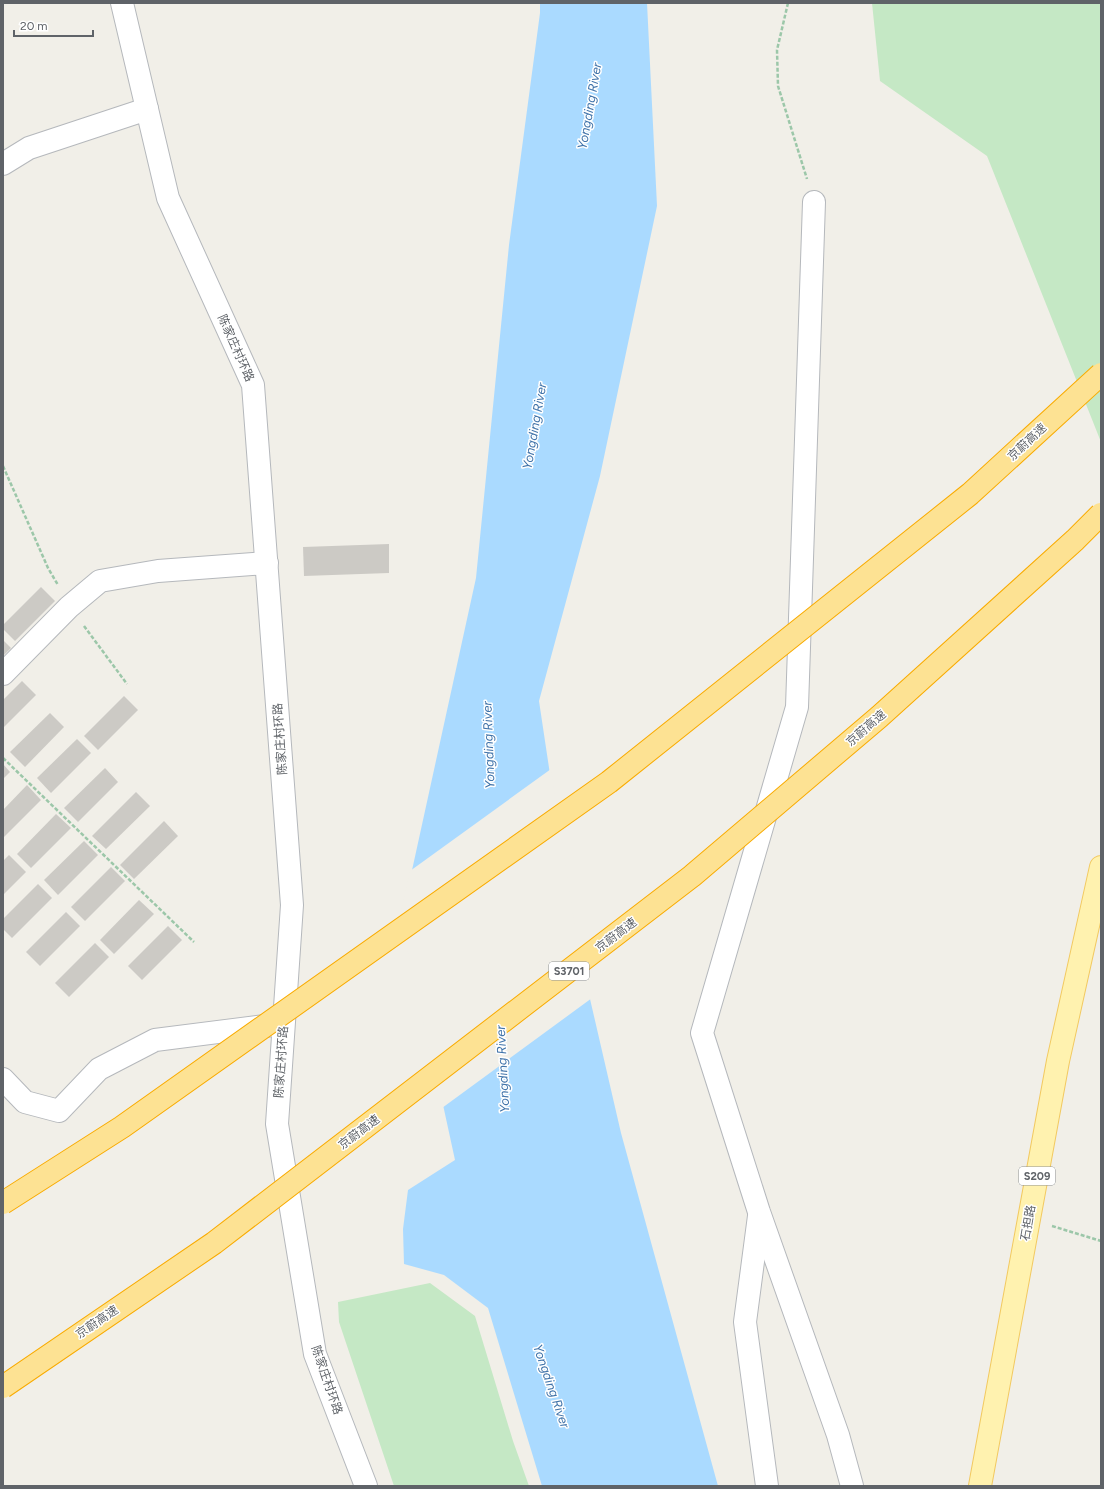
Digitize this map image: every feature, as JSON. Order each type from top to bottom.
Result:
[{"type":"highway","name":"京蔚高速","points":[[3,1203],[122,1127],[609,782],[970,494],[1101,374]]},
{"type":"highway","name":"京蔚高速","points":[[3,1387],[214,1243],[692,876],[879,717],[1075,540],[1101,514]]},
{"type":"main road","name":"石担路","points":[[980,1486],[1058,1061],[1101,867]]},
{"type":"street","name":"陈家庄村环路","points":[[122,3],[168,198],[253,385],[292,905],[277,1124],[315,1354],[366,1486]]},
{"type":"street","points":[[3,164],[29,148],[147,109]]},
{"type":"street","points":[[814,202],[797,707],[702,1033],[759,1212],[838,1435],[852,1486]]},
{"type":"street","points":[[3,674],[69,607],[100,581],[158,571],[267,563]]},
{"type":"street","points":[[3,1079],[25,1102],[59,1111],[99,1069],[155,1040],[248,1027],[284,1024]]},
{"type":"street","points":[[759,1212],[745,1322],[767,1486]]},
{"type":"path","points":[[788,3],[777,50],[778,86],[814,202]]},
{"type":"path","points":[[3,466],[48,568],[69,607],[127,684]]},
{"type":"path","points":[[3,758],[194,942]]},
{"type":"path","points":[[1029,1218],[1101,1241]]},
{"type":"green space","points":[[872,3],[1101,3],[1101,442],[987,156],[880,81]]},
{"type":"green space","points":[[430,1283],[475,1316],[513,1441],[529,1486],[394,1486],[339,1322],[338,1302]]},
{"type":"water","name":"Yongding River","points":[[540,3],[647,3],[657,206],[600,476],[539,701],[572,921],[621,1133],[718,1486],[542,1486],[488,1308],[444,1275],[404,1264],[403,1229],[408,1190],[455,1160],[402,916],[476,578],[509,245],[540,13]]},
{"type":"pier","points":[[551,769],[574,921],[592,998],[442,1108],[400,916],[410,871]]},
{"type":"building","points":[[389,544],[389,573],[304,576],[303,547]]},
{"type":"building","points":[[41,587],[55,601],[15,641],[3,629],[3,625]]},
{"type":"building","points":[[3,640],[11,648],[3,656]]},
{"type":"building","points":[[22,681],[36,695],[3,728],[3,700]]},
{"type":"building","points":[[124,696],[138,710],[98,750],[84,736]]},
{"type":"building","points":[[50,713],[64,727],[25,767],[10,752]]},
{"type":"building","points":[[77,739],[91,753],[51,793],[37,778]]},
{"type":"building","points":[[3,764],[10,772],[3,779]]},
{"type":"building","points":[[105,768],[118,782],[78,822],[64,808]]},
{"type":"building","points":[[27,785],[41,800],[3,838],[3,810]]},
{"type":"building","points":[[136,792],[150,806],[106,849],[92,836]]},
{"type":"building","points":[[56,814],[71,828],[31,868],[17,854]]},
{"type":"building","points":[[164,821],[178,836],[134,879],[120,865]]},
{"type":"building","points":[[84,841],[98,855],[58,895],[44,880]]},
{"type":"building","points":[[9,855],[26,872],[3,895],[3,861]]},
{"type":"building","points":[[111,867],[125,881],[85,921],[71,907]]},
{"type":"building","points":[[38,884],[52,898],[12,938],[3,929],[3,919]]},
{"type":"building","points":[[139,900],[154,914],[114,954],[100,940]]},
{"type":"building","points":[[66,912],[80,926],[40,966],[26,952]]},
{"type":"building","points":[[168,926],[182,940],[142,980],[128,966]]},
{"type":"building","points":[[95,943],[109,957],[69,997],[55,983]]}]
